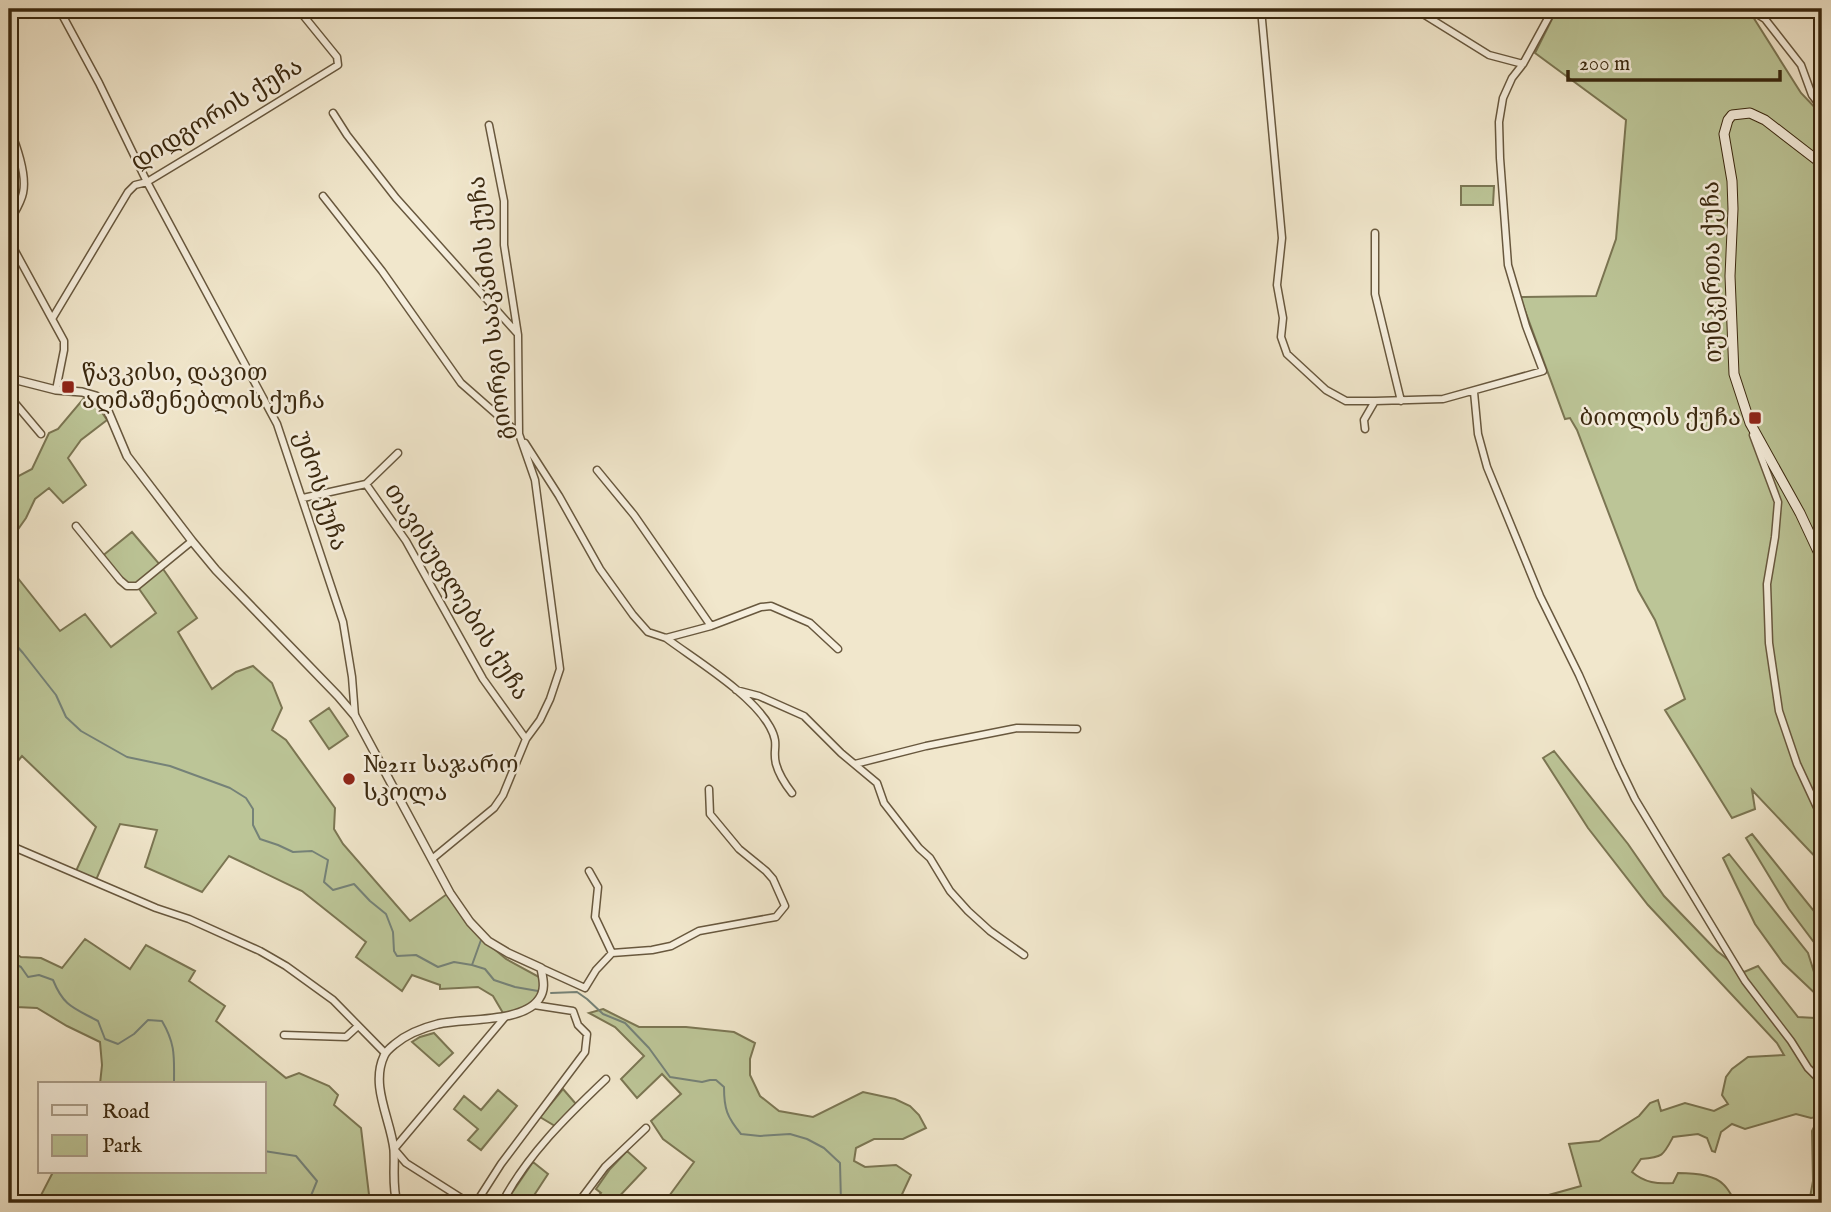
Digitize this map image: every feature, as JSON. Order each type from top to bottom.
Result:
[{"type":"main road","name":"იუნკერთა ქუჩა","points":[[1822,164],[1765,120],[1749,113],[1732,115],[1728,120],[1724,134],[1732,181],[1730,276],[1734,374],[1750,423],[1800,513],[1822,560]]},
{"type":"street","name":"უძოს ქუჩა","points":[[59,9],[99,83],[146,182],[277,424],[343,622],[355,716]]},
{"type":"street","name":"დიდგორის ქუჩა","points":[[52,318],[128,192],[135,185],[146,182],[338,65],[337,57],[298,9]]},
{"type":"street","points":[[1261,9],[1282,238],[1277,285],[1283,318],[1281,337],[1287,354],[1326,390],[1346,401],[1443,399],[1543,371],[1508,265],[1499,122],[1503,98],[1512,78],[1523,64],[1553,9]]},
{"type":"street","points":[[1415,9],[1489,55],[1523,64]]},
{"type":"street","points":[[1752,9],[1765,19],[1801,65],[1812,94],[1822,108]]},
{"type":"street","points":[[333,113],[396,198],[518,335]]},
{"type":"street","name":"გიორგი სააკაძის ქუჩა","points":[[432,859],[494,808],[503,795],[526,740],[550,699],[560,669],[535,480],[519,434],[518,335],[504,246],[504,201],[489,125]]},
{"type":"street","points":[[9,128],[24,179],[24,190],[9,223]]},
{"type":"street","points":[[323,196],[382,271],[461,383],[519,434],[559,496],[600,569],[648,632],[666,638],[736,690],[754,706],[769,725],[776,740],[775,762],[792,793]]},
{"type":"street","points":[[1375,233],[1375,294],[1401,401]]},
{"type":"street","points":[[9,240],[64,341],[56,390]]},
{"type":"street","points":[[9,378],[56,390],[82,392],[96,396],[105,404],[127,456],[192,541],[216,570],[355,716],[450,893],[470,922],[488,941],[508,953],[585,988],[596,970],[612,953],[671,946],[699,931],[776,916],[785,906],[773,879],[738,849],[710,814],[709,789]]},
{"type":"street","points":[[1474,392],[1478,434],[1487,467],[1540,596],[1635,799],[1745,981],[1808,1068],[1822,1082]]},
{"type":"street","points":[[9,396],[41,434]]},
{"type":"street","points":[[1365,429],[1364,420],[1375,401]]},
{"type":"street","points":[[1750,423],[1778,502],[1767,584],[1769,643],[1779,711],[1797,764],[1822,818]]},
{"type":"street","points":[[366,484],[398,453]]},
{"type":"street","points":[[597,470],[634,515],[711,626]]},
{"type":"street","name":"თავისუფლების ქუჩა","points":[[303,498],[366,484],[405,541],[483,680],[526,740]]},
{"type":"street","points":[[76,526],[127,586],[137,586],[192,541]]},
{"type":"street","points":[[666,638],[771,606],[810,623],[838,649]]},
{"type":"street","points":[[736,690],[759,696],[804,716],[841,753],[877,783],[884,803],[930,858],[950,891],[990,931],[1024,955]]},
{"type":"street","points":[[855,764],[926,746],[1017,728],[1077,729]]},
{"type":"street","points":[[9,845],[260,951],[333,1000],[385,1053]]},
{"type":"street","points":[[589,871],[598,887],[595,918],[612,953]]},
{"type":"street","points":[[397,1203],[393,1189],[394,1149],[381,1096],[380,1066],[385,1053],[404,1036],[422,1029],[447,1023],[505,1017],[524,1011],[534,1005],[543,991],[541,968]]},
{"type":"street","points":[[476,1203],[501,1164],[585,1052],[587,1034],[578,1025],[573,1010],[534,1005]]},
{"type":"street","points":[[394,1149],[505,1017]]},
{"type":"street","points":[[284,1035],[346,1037],[358,1026]]},
{"type":"street","points":[[502,1203],[531,1158],[606,1079]]},
{"type":"street","points":[[578,1203],[606,1167],[646,1128]]},
{"type":"street","points":[[394,1149],[406,1163],[469,1203]]},
{"type":"green space","points":[[1557,9],[1748,9],[1801,93],[1822,115],[1822,864],[1752,790],[1755,809],[1732,818],[1665,710],[1685,699],[1655,620],[1638,590],[1577,430],[1570,418],[1565,419],[1520,297],[1596,296],[1616,239],[1626,120],[1535,53]]},
{"type":"green space","points":[[1461,186],[1494,186],[1493,205],[1461,205]]},
{"type":"green space","points":[[84,398],[95,403],[107,420],[81,440],[68,458],[86,485],[63,503],[49,488],[35,499],[26,518],[9,542],[9,481],[32,469],[49,433],[58,429]]},
{"type":"green space","points":[[132,532],[161,566],[197,618],[178,632],[212,689],[236,672],[253,666],[272,683],[282,708],[272,730],[286,740],[335,808],[334,829],[343,844],[410,921],[447,894],[486,942],[506,959],[539,977],[540,992],[532,1003],[503,1013],[493,996],[478,987],[440,989],[440,985],[412,975],[402,991],[356,957],[366,942],[302,891],[229,856],[202,892],[145,867],[157,830],[120,824],[96,880],[76,871],[96,827],[22,756],[13,767],[9,764],[9,567],[60,631],[85,614],[111,647],[156,613],[137,586],[127,586],[101,557]]},
{"type":"green space","points":[[329,708],[348,736],[329,749],[310,721]]},
{"type":"green space","points":[[1554,751],[1628,844],[1664,896],[1717,951],[1744,972],[1758,966],[1798,1017],[1815,1018],[1822,1028],[1822,1116],[1811,1118],[1796,1114],[1745,1129],[1732,1124],[1721,1132],[1715,1152],[1712,1151],[1707,1138],[1698,1134],[1673,1137],[1662,1154],[1641,1159],[1632,1172],[1646,1181],[1662,1183],[1673,1183],[1678,1173],[1708,1176],[1723,1184],[1737,1203],[1520,1203],[1581,1186],[1569,1144],[1599,1141],[1639,1116],[1650,1103],[1658,1100],[1661,1111],[1685,1103],[1714,1111],[1728,1104],[1722,1095],[1726,1077],[1732,1069],[1748,1057],[1784,1055],[1777,1043],[1648,905],[1588,828],[1543,758]]},
{"type":"green space","points":[[1752,834],[1822,921],[1822,953],[1789,909],[1746,838]]},
{"type":"green space","points":[[1729,854],[1808,953],[1814,972],[1822,981],[1822,1000],[1783,963],[1755,924],[1723,858]]},
{"type":"green space","points":[[85,939],[130,969],[146,945],[195,971],[189,981],[225,1006],[216,1021],[286,1078],[299,1073],[329,1086],[338,1095],[334,1105],[361,1128],[370,1203],[37,1203],[52,1174],[266,1174],[266,1082],[100,1082],[100,1042],[37,1008],[9,1005],[9,950],[21,957],[41,958],[62,968]]},
{"type":"green space","points":[[603,1009],[639,1027],[686,1027],[734,1032],[755,1043],[750,1059],[750,1075],[760,1096],[779,1111],[813,1117],[863,1092],[895,1099],[910,1106],[926,1128],[903,1139],[874,1139],[856,1148],[854,1161],[865,1167],[896,1165],[911,1175],[898,1203],[664,1203],[694,1162],[663,1139],[651,1121],[681,1094],[662,1074],[637,1098],[621,1079],[644,1056],[615,1027],[589,1013]]},
{"type":"green space","points":[[434,1033],[453,1053],[439,1066],[412,1042]]},
{"type":"green space","points":[[563,1089],[576,1104],[555,1126],[540,1117]]},
{"type":"green space","points":[[498,1090],[517,1106],[481,1150],[468,1140],[478,1129],[454,1109],[464,1096],[481,1110]]},
{"type":"green space","points":[[1815,1125],[1822,1126],[1822,1203],[1809,1203],[1813,1181],[1812,1131]]},
{"type":"green space","points":[[627,1151],[646,1168],[613,1203],[584,1203],[588,1198],[594,1201],[601,1193],[596,1189]]},
{"type":"green space","points":[[533,1162],[548,1174],[529,1203],[505,1203]]},
{"type":"waterway","points":[[9,637],[56,695],[66,717],[81,731],[127,757],[170,766],[230,788],[246,798],[253,809],[253,825],[260,839],[293,852],[312,851],[328,860],[324,882],[333,890],[354,884],[386,914],[393,932],[394,951],[397,956],[416,955],[438,967],[454,962],[472,965],[485,969],[494,980],[538,991]]},
{"type":"waterway","points":[[472,965],[481,940]]},
{"type":"waterway","points":[[9,961],[21,967],[28,977],[39,975],[53,980],[66,1001],[98,1021],[105,1039],[118,1044],[134,1034],[148,1020],[162,1021],[172,1044],[174,1082]]},
{"type":"waterway","points":[[551,993],[577,992],[603,1014],[625,1023],[649,1048],[670,1077],[702,1082],[716,1080],[724,1087],[727,1112],[741,1134],[790,1134],[824,1148],[840,1163],[841,1203]]},
{"type":"waterway","points":[[266,1151],[296,1156],[317,1181],[308,1203]]},
{"type":"place","name":"წავკისი, დავით აღმაშენებლის ქუჩა","points":[[68,387]]},
{"type":"place","name":"ბიოლის ქუჩა","points":[[1755,418]]},
{"type":"place","name":"№211 საჯარო სკოლა","points":[[349,779]]}]
